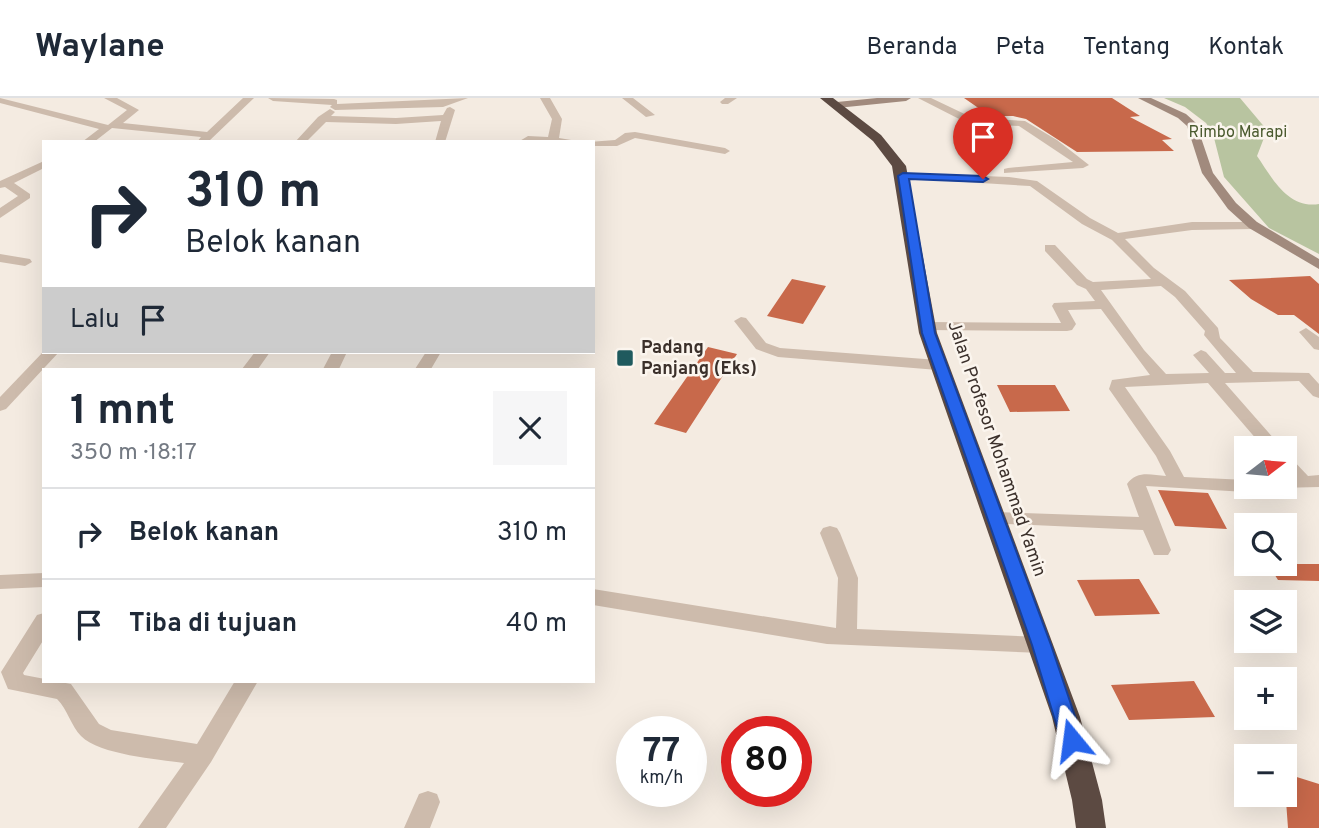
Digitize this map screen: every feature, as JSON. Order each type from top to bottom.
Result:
[{"type":"highway","name":"Jalan Profesor Mohammad Yamin","points":[[832,102],[886,147],[903,176],[927,326],[938,365],[1042,645],[1078,762],[1091,828]]},
{"type":"main road","points":[[832,102],[906,98]]},
{"type":"main road","points":[[1143,98],[1167,108],[1192,125],[1200,157],[1232,206],[1253,225],[1319,265]]},
{"type":"street","points":[[90,140],[134,110],[109,98]]},
{"type":"street","points":[[0,100],[110,126],[205,138],[249,98]]},
{"type":"street","points":[[273,98],[335,102],[452,103],[463,98]]},
{"type":"street","points":[[545,98],[557,119],[553,140]]},
{"type":"street","points":[[627,98],[650,115]]},
{"type":"street","points":[[923,98],[971,121],[1021,123],[1036,130],[1083,165],[1005,172],[1009,180]]},
{"type":"street","points":[[302,140],[335,102]]},
{"type":"street","points":[[440,140],[452,103]]},
{"type":"street","points":[[323,119],[396,121],[447,118]]},
{"type":"street","points":[[595,143],[617,143],[635,135],[725,151]]},
{"type":"street","points":[[3,183],[42,165]]},
{"type":"street","points":[[903,176],[1033,183],[1086,221],[1116,237],[1189,304],[1213,331],[1212,337],[1215,341],[1250,378]]},
{"type":"street","points":[[0,214],[26,196],[3,183]]},
{"type":"street","points":[[1116,237],[1192,226],[1253,225]]},
{"type":"street","points":[[1050,248],[1082,282],[1091,286],[1163,282]]},
{"type":"street","points":[[0,258],[25,261]]},
{"type":"street","points":[[1091,286],[1139,353],[1162,379]]},
{"type":"street","points":[[927,326],[1067,327],[1069,324],[1060,305],[1105,305]]},
{"type":"street","points":[[741,321],[761,346],[778,352],[938,365]]},
{"type":"street","points":[[1306,332],[1319,346]]},
{"type":"street","points":[[0,406],[49,354]]},
{"type":"street","points":[[1200,355],[1263,436]]},
{"type":"street","points":[[1179,483],[1164,454],[1116,386],[1121,382],[1311,375],[1319,393]]},
{"type":"street","points":[[1161,550],[1149,523],[1137,481],[1234,485]]},
{"type":"street","points":[[994,518],[1149,523]]},
{"type":"street","points":[[830,533],[848,578],[846,638]]},
{"type":"street","points":[[0,582],[42,580]]},
{"type":"street","points":[[595,597],[846,638],[1042,645]]},
{"type":"street","points":[[42,624],[6,680],[63,691],[69,695],[81,719],[100,738],[203,755]]},
{"type":"street","points":[[151,828],[203,755],[246,683]]},
{"type":"street","points":[[417,828],[428,802]]},
{"type":"green space","name":"Rimbo Marapi","points":[[1164,98],[1240,98],[1267,130],[1257,156],[1275,182],[1298,202],[1319,204],[1319,254],[1269,228],[1224,177],[1213,134],[1206,123],[1185,107]]},
{"type":"building","points":[[964,98],[1112,98],[1140,116],[1130,117],[1172,139],[1162,140],[1174,151],[1077,152],[1026,119],[990,116]]},
{"type":"building","points":[[1310,276],[1319,284],[1319,334],[1294,315],[1278,315],[1251,299],[1229,280]]},
{"type":"building","points":[[792,279],[826,286],[803,324],[767,316]]},
{"type":"building","points":[[708,347],[737,354],[686,433],[654,424]]},
{"type":"building","points":[[997,385],[1055,385],[1070,411],[1010,412]]},
{"type":"building","points":[[1158,490],[1208,493],[1227,529],[1175,526]]},
{"type":"building","points":[[1297,564],[1319,564],[1319,581],[1278,580],[1276,576],[1297,576]]},
{"type":"building","points":[[1139,579],[1160,614],[1095,616],[1077,580]]},
{"type":"building","points":[[1194,681],[1215,717],[1129,720],[1111,685]]},
{"type":"building","points":[[1297,777],[1319,784],[1319,828],[1288,828],[1286,807],[1297,807]]},
{"type":"place","name":"Padang Panjang (Eks)","points":[[625,358]]},
{"type":"route","points":[[983,179],[903,176],[928,333],[1042,645],[1072,740]]}]
